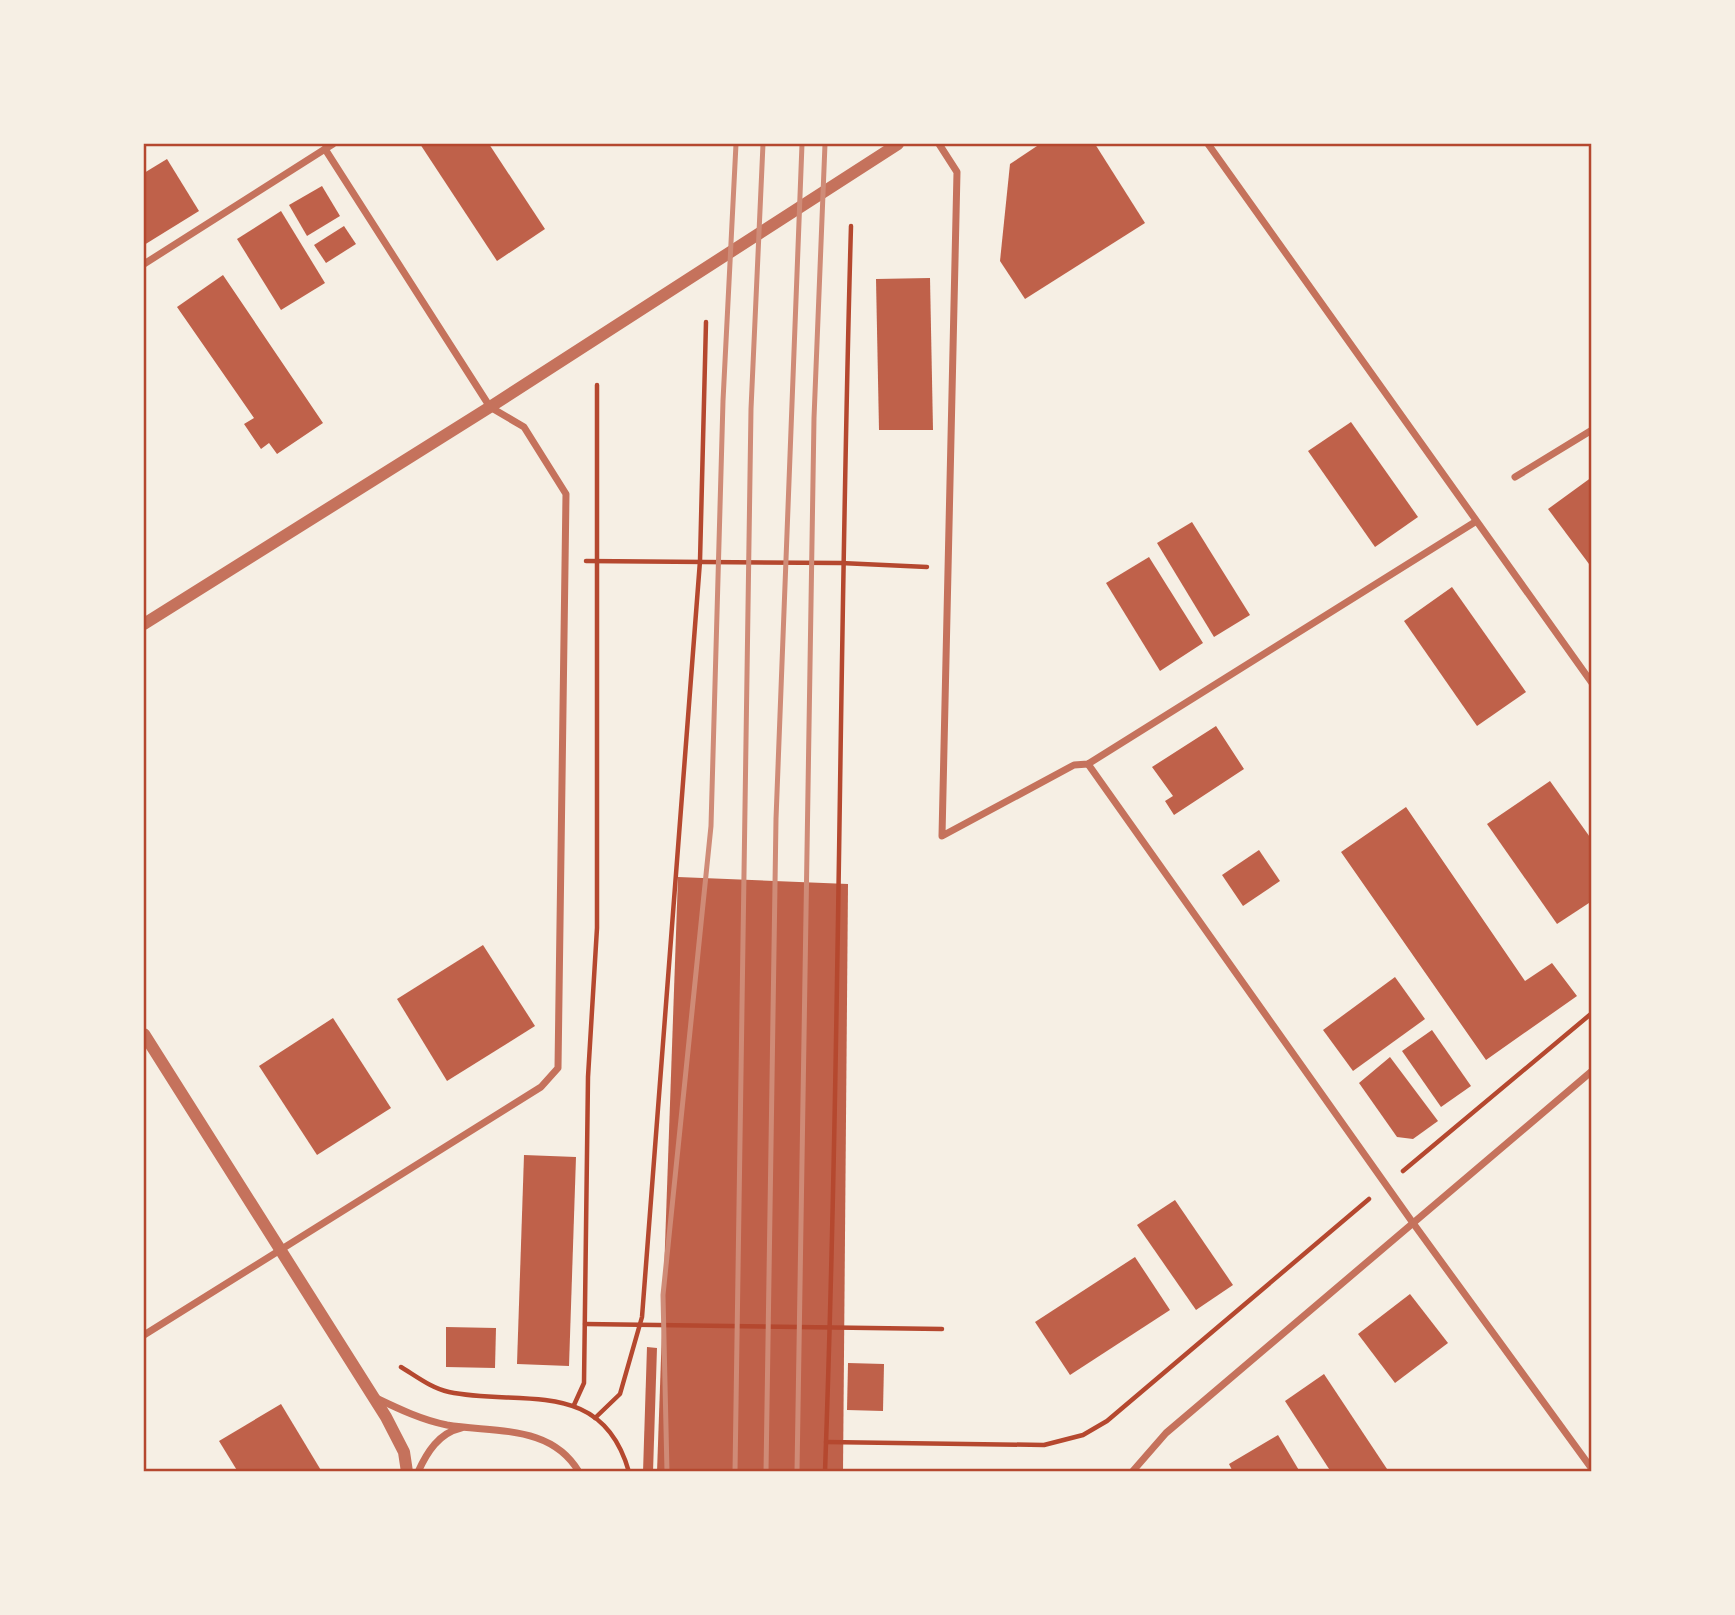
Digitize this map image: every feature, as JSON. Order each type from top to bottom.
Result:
[{"type":"street","points":[[144,264],[333,144]]},
{"type":"street","points":[[144,624],[491,407],[898,144]]},
{"type":"street","points":[[939,144],[957,172],[942,836],[1074,765],[1088,764],[1475,522]]},
{"type":"street","points":[[1208,144],[1591,683]]},
{"type":"street","points":[[144,1335],[541,1087],[558,1068],[568,505],[562,485],[523,427],[491,407],[325,149]]},
{"type":"street","points":[[1515,477],[1591,430]]},
{"type":"street","points":[[1088,764],[1591,1469]]},
{"type":"street","points":[[144,1034],[370,1395],[404,1452],[407,1472]]},
{"type":"street","points":[[1132,1472],[1166,1433],[1591,1071]]},
{"type":"street","points":[[370,1395],[422,1419],[516,1432],[541,1439],[560,1448],[579,1472]]},
{"type":"street","points":[[418,1472],[436,1443],[445,1434],[466,1427]]},
{"type":"path","points":[[825,1472],[831,1326],[841,563],[851,226]]},
{"type":"path","points":[[595,1418],[620,1394],[639,1325],[701,561],[706,322]]},
{"type":"path","points":[[574,1405],[584,1383],[588,1077],[597,928],[597,385]]},
{"type":"path","points":[[568,559],[599,562],[841,563],[948,569]]},
{"type":"path","points":[[827,1442],[1045,1446],[1083,1435],[1107,1421],[1591,1013]]},
{"type":"path","points":[[585,1324],[942,1329]]},
{"type":"path","points":[[401,1367],[448,1392],[557,1400],[574,1405],[595,1418],[615,1443],[629,1472]]},
{"type":"building","points":[[420,144],[489,144],[545,229],[497,261]]},
{"type":"building","points":[[1040,144],[1095,144],[1145,223],[1025,299],[1000,261],[1010,164]]},
{"type":"building","points":[[167,159],[199,211],[144,245],[144,173]]},
{"type":"building","points":[[322,186],[340,216],[307,236],[289,205]]},
{"type":"building","points":[[281,211],[325,283],[281,310],[237,239]]},
{"type":"building","points":[[344,226],[356,244],[326,263],[314,245]]},
{"type":"building","points":[[223,275],[323,423],[277,454],[269,443],[261,449],[244,424],[254,418],[177,307]]},
{"type":"building","points":[[930,278],[933,430],[879,430],[876,279]]},
{"type":"building","points":[[1351,422],[1418,517],[1375,547],[1308,451]]},
{"type":"building","points":[[1592,477],[1592,568],[1548,509]]},
{"type":"building","points":[[1192,522],[1250,615],[1214,637],[1157,543]]},
{"type":"building","points":[[1149,557],[1203,643],[1160,671],[1106,583]]},
{"type":"building","points":[[1452,587],[1526,692],[1477,726],[1404,621]]},
{"type":"building","points":[[1216,726],[1244,769],[1174,815],[1165,801],[1173,796],[1152,767]]},
{"type":"building","points":[[1550,781],[1592,840],[1592,901],[1557,924],[1487,824]]},
{"type":"building","points":[[1406,807],[1525,981],[1552,963],[1577,996],[1486,1060],[1341,852]]},
{"type":"building","points":[[1259,850],[1280,881],[1243,906],[1222,875]]},
{"type":"building","points":[[678,877],[848,884],[843,1472],[657,1472]]},
{"type":"building","points":[[483,945],[535,1026],[447,1081],[397,999]]},
{"type":"building","points":[[1395,977],[1425,1019],[1353,1071],[1323,1030]]},
{"type":"building","points":[[333,1018],[391,1108],[317,1155],[259,1066]]},
{"type":"building","points":[[1432,1030],[1471,1086],[1441,1107],[1402,1051]]},
{"type":"building","points":[[1390,1057],[1438,1121],[1413,1139],[1397,1137],[1359,1083]]},
{"type":"building","points":[[524,1155],[576,1157],[569,1366],[517,1364]]},
{"type":"building","points":[[1175,1200],[1233,1285],[1196,1310],[1137,1225]]},
{"type":"building","points":[[1135,1257],[1170,1310],[1070,1375],[1035,1322]]},
{"type":"building","points":[[1410,1294],[1448,1343],[1395,1383],[1358,1334]]},
{"type":"building","points":[[446,1327],[496,1328],[495,1368],[446,1367]]},
{"type":"building","points":[[647,1347],[657,1348],[653,1472],[643,1472]]},
{"type":"building","points":[[848,1363],[884,1364],[883,1411],[847,1410]]},
{"type":"building","points":[[1324,1374],[1389,1472],[1331,1472],[1285,1401]]},
{"type":"building","points":[[281,1404],[322,1472],[238,1472],[219,1441]]},
{"type":"building","points":[[1278,1435],[1300,1472],[1233,1472],[1229,1464]]},
{"type":"railway","points":[[667,1472],[663,1295],[711,826],[723,401],[736,144]]},
{"type":"railway","points":[[735,1472],[751,409],[763,144]]},
{"type":"railway","points":[[766,1472],[776,819],[802,144]]},
{"type":"railway","points":[[797,1472],[814,418],[825,144]]}]
